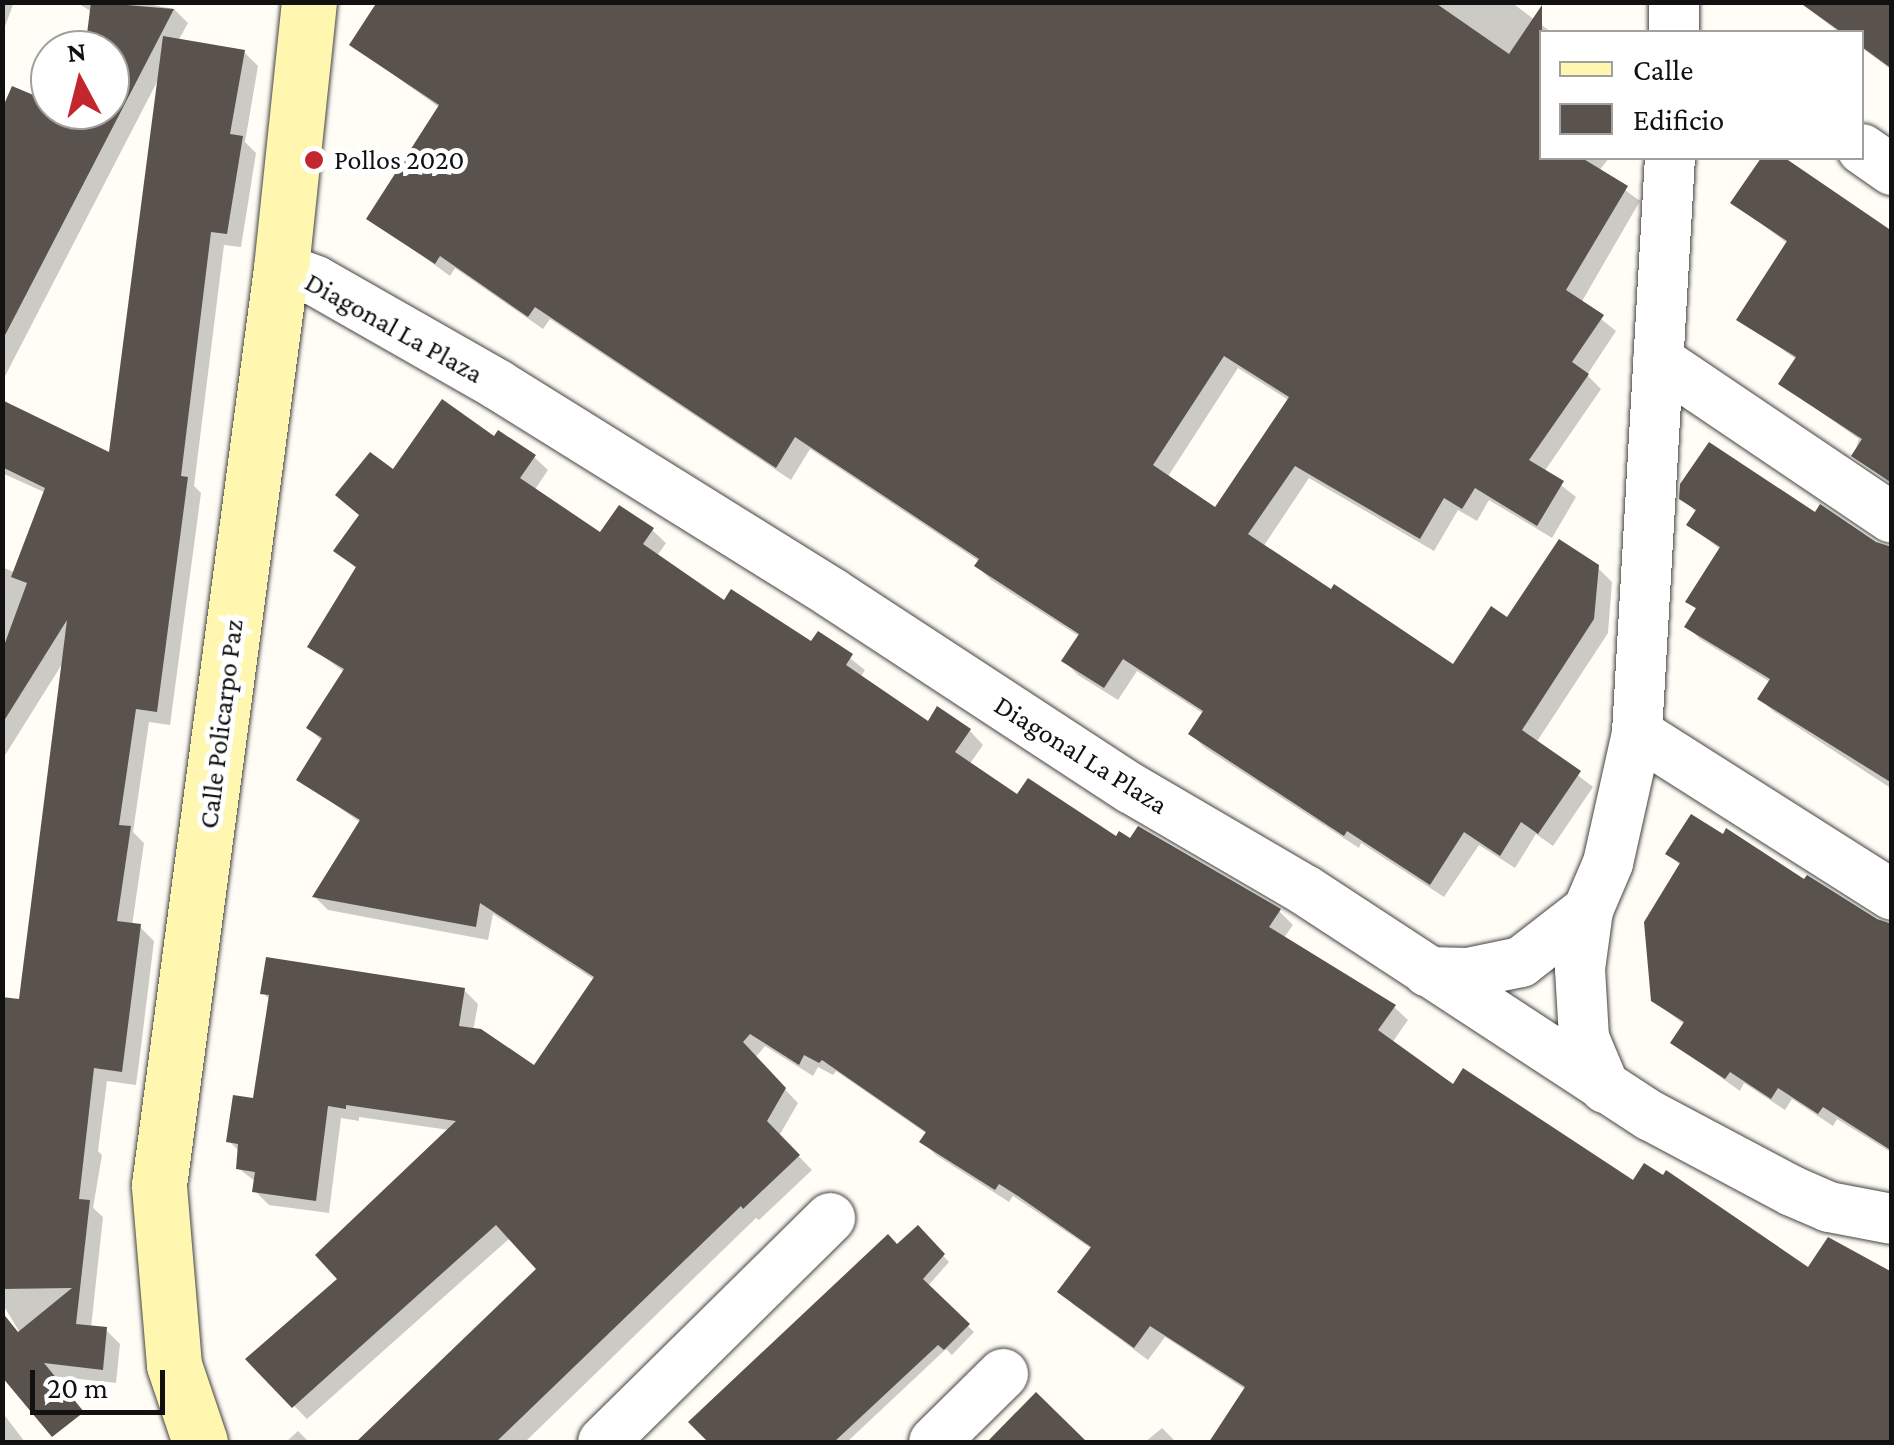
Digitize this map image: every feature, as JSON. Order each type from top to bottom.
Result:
[{"type":"street","name":"Calle Policarpo Paz","points":[[200,1442],[174,1365],[159,1185],[281,268],[309,2]]},
{"type":"street","points":[[1674,2],[1674,30]]},
{"type":"street","points":[[1864,150],[1892,170]]},
{"type":"street","points":[[1605,1088],[1584,1038],[1580,969],[1588,910],[1608,863],[1637,733],[1670,160]]},
{"type":"street","name":"Diagonal La Plaza","points":[[281,268],[316,281],[498,385],[1428,972],[1605,1088],[1792,1191],[1829,1206],[1892,1219]]},
{"type":"street","points":[[1658,360],[1892,518]]},
{"type":"street","points":[[1637,733],[1892,896]]},
{"type":"street","points":[[1428,972],[1468,973],[1520,962],[1588,910]]},
{"type":"street","points":[[604,1442],[830,1218]]},
{"type":"street","points":[[934,1442],[1003,1374]]},
{"type":"building","points":[[91,2],[174,9],[130,94],[130,30],[88,30]]},
{"type":"building","points":[[377,2],[1434,2],[1509,54],[1542,5],[1539,160],[1585,160],[1628,186],[1566,290],[1604,315],[1572,362],[1589,374],[1529,460],[1564,481],[1537,526],[1475,488],[1462,509],[1444,498],[1420,539],[1295,466],[1248,534],[1331,589],[1334,584],[1453,664],[1491,606],[1507,617],[1559,539],[1599,565],[1594,619],[1522,730],[1581,771],[1538,834],[1521,822],[1500,856],[1464,832],[1430,885],[1347,831],[1344,836],[1188,734],[1203,711],[1123,659],[1104,688],[1061,661],[1079,634],[974,566],[979,559],[795,437],[776,468],[535,307],[528,317],[440,256],[435,264],[366,219],[439,105],[349,45]],"holes":[[[1224,356],[1289,397],[1215,507],[1153,465]]]},
{"type":"building","points":[[1799,2],[1892,2],[1892,69],[1864,48],[1864,30],[1838,30]]},
{"type":"building","points":[[163,36],[245,50],[230,134],[243,136],[227,234],[211,232],[181,476],[188,477],[157,712],[136,709],[119,825],[131,826],[117,921],[141,924],[122,1072],[94,1068],[79,1199],[90,1200],[76,1324],[107,1327],[103,1370],[44,1363],[84,1412],[52,1437],[2,1377],[2,1312],[18,1332],[72,1288],[2,1289],[2,997],[19,999],[67,620],[2,724],[2,651],[27,583],[11,577],[45,488],[2,467],[2,400],[109,452]]},
{"type":"building","points":[[12,86],[30,94],[30,130],[111,130],[2,341],[2,109]]},
{"type":"building","points":[[1760,160],[1788,160],[1892,231],[1892,483],[1851,456],[1862,439],[1778,384],[1796,357],[1736,320],[1787,241],[1730,203]]},
{"type":"building","points":[[442,399],[494,436],[498,430],[536,455],[520,478],[600,532],[619,505],[654,528],[643,544],[724,600],[731,589],[811,641],[818,631],[853,654],[846,665],[928,721],[937,706],[971,729],[955,752],[1017,794],[1028,778],[1116,836],[1119,831],[1130,838],[1138,826],[1281,909],[1269,927],[1396,1005],[1378,1030],[1453,1084],[1463,1068],[1633,1180],[1644,1163],[1663,1175],[1666,1170],[1808,1267],[1828,1237],[1892,1272],[1892,1442],[1209,1442],[1245,1387],[1150,1326],[1134,1348],[1057,1292],[1091,1247],[999,1184],[995,1190],[919,1142],[926,1132],[822,1060],[819,1063],[804,1055],[799,1065],[750,1034],[743,1042],[786,1088],[767,1121],[800,1155],[743,1209],[741,1206],[496,1442],[356,1442],[536,1269],[496,1225],[292,1408],[245,1359],[337,1279],[315,1255],[456,1121],[346,1105],[346,1109],[328,1106],[316,1201],[252,1192],[255,1172],[236,1169],[238,1144],[226,1142],[233,1095],[253,1098],[269,995],[260,994],[266,957],[465,988],[459,1026],[481,1029],[534,1065],[594,977],[480,903],[476,927],[312,897],[360,820],[296,780],[322,738],[306,728],[344,669],[307,647],[356,567],[333,551],[359,515],[335,495],[370,452],[393,469]]},
{"type":"building","points":[[1709,442],[1815,512],[1820,504],[1876,542],[1892,547],[1892,783],[1757,699],[1770,679],[1684,627],[1696,608],[1685,602],[1720,547],[1686,525],[1696,510],[1679,499],[1680,484]]},
{"type":"building","points":[[1691,814],[1723,834],[1726,828],[1804,879],[1807,875],[1877,919],[1892,924],[1892,1151],[1823,1107],[1818,1114],[1778,1088],[1771,1099],[1730,1072],[1725,1079],[1670,1043],[1684,1022],[1651,1001],[1644,922],[1680,863],[1665,854]]},
{"type":"building","points":[[918,1225],[945,1254],[923,1279],[970,1324],[944,1350],[938,1345],[834,1442],[708,1442],[688,1422],[888,1234],[897,1244]]},
{"type":"building","points":[[1036,1392],[1087,1442],[987,1442]]},
{"type":"place","name":"Pollos 2020","points":[[314,160]]}]
